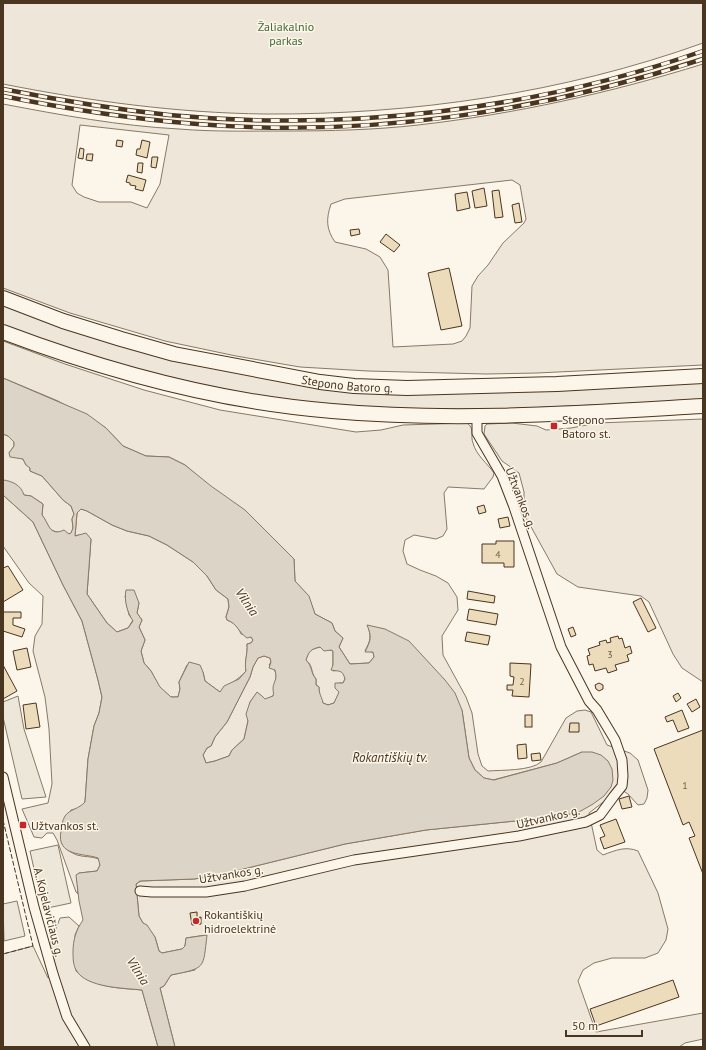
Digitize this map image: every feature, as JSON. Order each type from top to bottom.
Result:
[{"type":"main road","name":"Stepono Batoro g.","points":[[3,298],[63,321],[166,352],[279,375],[354,386],[407,388],[557,384],[703,376]]},
{"type":"main road","points":[[3,332],[54,351],[114,370],[169,385],[268,404],[331,411],[401,416],[477,417],[703,406]]},
{"type":"street","name":"Užtvankos g.","points":[[140,891],[206,892],[245,886],[354,860],[519,836],[586,822],[600,815],[622,786],[622,760],[614,740],[597,710],[589,701],[561,647],[514,507],[502,476],[477,433],[477,417]]},
{"type":"street","name":"A. Kojelavičiaus g.","points":[[3,777],[34,907],[52,974],[67,1017],[85,1047]]},
{"type":"green space","name":"Žaliakalnio parkas","points":[[3,3],[703,3],[703,43],[597,75],[542,88],[487,98],[376,110],[320,113],[232,113],[166,109],[100,101],[3,84]]},
{"type":"green space","points":[[703,64],[703,365],[486,374],[368,371],[300,367],[236,356],[165,341],[70,313],[3,288],[3,104],[91,120],[157,128],[233,131],[352,130],[418,125],[526,109],[598,93]],"holes":[[[80,125],[169,135],[160,184],[147,208],[131,202],[99,202],[77,193],[72,185]],[[512,180],[520,185],[526,219],[524,223],[503,243],[472,286],[470,328],[466,336],[462,341],[453,344],[393,347],[388,270],[380,257],[366,249],[335,242],[328,228],[328,214],[331,204],[345,199]]]},
{"type":"green space","points":[[3,304],[334,390],[703,381],[703,400],[504,409],[380,409],[317,404],[228,391],[140,371],[41,340],[3,325]]},
{"type":"green space","points":[[3,341],[65,364],[144,390],[220,410],[356,432],[381,430],[403,425],[467,423],[472,430],[474,447],[494,473],[493,477],[484,489],[448,487],[444,493],[447,529],[443,536],[436,539],[414,535],[405,540],[403,551],[407,564],[436,576],[448,583],[457,597],[458,610],[442,636],[443,655],[466,697],[472,713],[478,754],[482,766],[488,771],[516,770],[536,765],[541,762],[566,718],[577,711],[585,710],[591,712],[607,745],[630,753],[638,760],[648,790],[647,798],[644,804],[638,805],[628,794],[616,786],[606,800],[589,813],[597,850],[603,855],[625,849],[638,851],[658,893],[668,929],[666,940],[658,953],[645,958],[612,958],[594,963],[583,970],[578,981],[596,1032],[703,1013],[703,1039],[685,1043],[679,1047],[175,1047],[160,988],[164,986],[171,975],[195,970],[206,935],[186,938],[185,946],[182,949],[162,953],[159,951],[155,937],[139,916],[136,884],[141,881],[194,879],[215,876],[345,844],[426,830],[555,817],[579,812],[582,752],[557,763],[493,780],[484,778],[475,770],[469,758],[462,710],[368,625],[370,638],[365,651],[373,652],[374,657],[369,663],[350,664],[339,647],[343,638],[335,631],[332,623],[315,614],[308,596],[295,581],[294,559],[185,465],[169,457],[146,456],[123,446],[106,428],[58,401],[3,378]]},
{"type":"green space","points":[[703,419],[703,682],[682,668],[673,654],[649,602],[641,596],[578,587],[557,574],[524,514],[524,492],[519,473],[502,461],[484,434],[485,426],[487,424],[512,423],[537,426],[546,430],[571,428],[597,423]]},
{"type":"green space","points":[[3,434],[14,441],[14,446],[9,453],[23,459],[26,465],[30,467],[30,471],[42,476],[63,500],[71,506],[74,514],[72,519],[73,528],[71,534],[53,531],[42,515],[43,504],[31,496],[24,495],[3,480]]},
{"type":"green space","points":[[3,495],[33,522],[82,621],[102,697],[99,713],[94,726],[88,759],[85,802],[80,808],[71,810],[61,836],[64,846],[69,851],[77,855],[99,859],[100,865],[97,871],[79,873],[77,875],[78,894],[53,833],[47,833],[42,838],[34,837],[22,809],[48,803],[52,784],[49,729],[45,697],[33,651],[35,636],[42,624],[43,596],[29,583],[3,546]]},
{"type":"green space","points":[[81,509],[112,525],[127,531],[149,536],[167,545],[193,562],[207,576],[216,590],[228,599],[229,607],[226,617],[227,620],[232,622],[239,629],[241,634],[251,637],[253,640],[251,643],[247,644],[245,664],[246,671],[243,674],[220,692],[205,681],[203,672],[187,665],[179,682],[180,689],[178,697],[171,697],[159,687],[151,671],[144,663],[141,651],[145,640],[139,627],[142,620],[137,613],[139,603],[125,596],[129,615],[133,620],[128,628],[117,632],[107,623],[87,594],[91,539],[78,535],[75,536],[77,513]]},
{"type":"green space","points":[[320,647],[333,651],[333,671],[339,670],[344,674],[345,679],[343,683],[339,683],[340,692],[334,703],[328,705],[323,703],[319,695],[319,687],[316,685],[316,679],[310,665],[306,660],[310,651]]},
{"type":"green space","points":[[264,656],[270,658],[271,662],[269,665],[276,673],[273,696],[265,700],[257,693],[250,702],[244,739],[232,750],[229,756],[206,763],[203,755],[227,722],[258,658]]},
{"type":"green space","points":[[69,917],[79,926],[75,935],[76,971],[83,977],[99,984],[116,988],[142,990],[158,1047],[3,1047],[3,954],[33,946],[48,978],[57,973],[50,944],[60,918]]},
{"type":"shaded area","points":[[18,696],[24,729],[46,797],[22,799],[3,717],[3,702]]},
{"type":"shaded area","points":[[58,845],[71,903],[43,909],[30,851]]},
{"type":"shaded area","points":[[17,901],[25,936],[4,941],[3,904]]},
{"type":"water","name":"Rokantiškių tv.","points":[[3,378],[87,414],[106,428],[123,446],[146,456],[169,457],[185,465],[245,510],[294,559],[295,581],[309,596],[315,614],[332,623],[335,631],[343,638],[339,647],[350,664],[369,663],[374,657],[373,652],[365,652],[370,638],[367,625],[385,629],[409,641],[455,693],[462,710],[469,758],[475,770],[484,778],[494,780],[557,763],[582,752],[592,752],[601,755],[608,761],[612,769],[613,780],[611,787],[604,796],[579,812],[555,817],[426,830],[345,844],[215,876],[194,879],[140,881],[136,884],[139,916],[155,937],[159,951],[162,953],[182,949],[185,946],[186,938],[207,935],[205,955],[201,965],[191,971],[171,975],[164,986],[160,988],[175,1047],[158,1047],[142,990],[116,988],[97,984],[81,976],[74,966],[74,939],[83,920],[76,875],[79,873],[97,871],[100,865],[98,858],[67,850],[61,839],[61,831],[65,816],[85,802],[88,759],[94,726],[99,713],[102,697],[82,621],[33,522],[3,495],[3,480],[16,484],[24,495],[31,496],[43,504],[42,515],[50,528],[55,532],[64,530],[69,534],[71,533],[74,514],[71,506],[63,500],[42,476],[30,471],[30,468],[26,465],[23,459],[10,457],[9,453],[14,446],[14,442],[8,436],[3,434]],"holes":[[[81,509],[112,525],[127,531],[149,536],[167,545],[193,562],[207,576],[216,590],[228,599],[229,607],[226,617],[227,620],[234,624],[247,638],[251,637],[253,640],[251,643],[247,644],[245,664],[246,671],[239,679],[224,686],[220,692],[205,681],[200,665],[189,662],[179,682],[180,689],[178,697],[171,697],[160,687],[151,671],[144,663],[141,651],[145,640],[139,627],[142,620],[137,613],[139,603],[134,590],[126,590],[125,594],[126,606],[133,621],[128,628],[117,632],[107,623],[87,594],[91,539],[86,533],[75,536],[77,513]],[[320,647],[324,651],[333,651],[333,665],[331,670],[342,672],[344,676],[345,679],[343,683],[335,683],[335,688],[339,692],[334,703],[328,705],[323,703],[319,692],[319,687],[316,685],[316,679],[310,665],[306,660],[308,654],[312,650]],[[264,656],[270,658],[271,662],[269,668],[275,670],[276,679],[273,686],[273,696],[265,699],[257,692],[250,702],[246,714],[248,721],[244,739],[232,750],[229,756],[206,763],[203,755],[227,722],[258,658]]]},
{"type":"building","points":[[117,140],[123,141],[122,147],[116,146]]},
{"type":"building","points":[[142,140],[150,142],[147,158],[136,155],[137,149],[140,149]]},
{"type":"building","points":[[80,148],[84,149],[83,159],[78,158]]},
{"type":"building","points":[[87,154],[93,154],[92,161],[86,160]]},
{"type":"building","points":[[152,157],[158,157],[156,168],[151,167]]},
{"type":"building","points":[[138,163],[143,163],[142,173],[137,172]]},
{"type":"building","points":[[128,175],[146,180],[143,191],[135,189],[136,186],[130,185],[130,183],[126,182]]},
{"type":"building","points":[[484,188],[487,206],[475,208],[472,191]]},
{"type":"building","points":[[499,190],[503,217],[495,218],[492,191]]},
{"type":"building","points":[[467,192],[470,208],[457,211],[455,194]]},
{"type":"building","points":[[519,203],[522,222],[515,223],[512,205]]},
{"type":"building","points":[[359,229],[360,234],[351,236],[350,230]]},
{"type":"building","points":[[386,234],[400,245],[394,252],[380,242]]},
{"type":"building","points":[[449,268],[462,326],[441,330],[428,273]]},
{"type":"building","points":[[484,505],[486,512],[479,514],[477,507]]},
{"type":"building","points":[[508,517],[510,526],[500,528],[498,519]]},
{"type":"building","points":[[496,541],[514,541],[514,567],[504,567],[504,563],[482,563],[482,544],[496,544]]},
{"type":"building","points":[[8,566],[23,590],[3,602],[3,568]]},
{"type":"building","points":[[468,591],[495,596],[494,603],[467,599]]},
{"type":"building","points":[[641,598],[656,628],[648,632],[633,602]]},
{"type":"building","points":[[469,609],[498,614],[496,625],[467,620]]},
{"type":"building","points":[[3,612],[21,612],[21,618],[13,618],[13,625],[25,629],[22,637],[3,631]]},
{"type":"building","points":[[573,627],[576,635],[571,637],[568,629]]},
{"type":"building","points":[[467,632],[490,636],[488,645],[465,641]]},
{"type":"building","points":[[618,636],[619,639],[622,638],[625,648],[630,646],[632,653],[627,655],[629,661],[615,665],[617,670],[608,673],[606,668],[595,671],[593,664],[589,665],[587,656],[590,655],[588,649],[600,645],[599,642],[606,640],[607,643],[611,642],[610,638]]},
{"type":"building","points":[[27,648],[31,667],[17,670],[13,651]]},
{"type":"building","points":[[510,663],[531,664],[529,697],[512,696],[513,690],[507,690],[507,685],[513,685],[514,677],[510,676]]},
{"type":"building","points":[[3,665],[17,691],[3,699]]},
{"type":"building","points":[[599,683],[603,685],[603,689],[599,691],[596,689],[595,685]]},
{"type":"building","points":[[678,693],[681,698],[676,702],[673,696]]},
{"type":"building","points":[[696,699],[700,707],[692,712],[687,704]]},
{"type":"building","points":[[36,703],[40,727],[26,729],[23,705]]},
{"type":"building","points":[[682,710],[689,728],[678,732],[673,720],[667,722],[665,717]]},
{"type":"building","points":[[525,715],[532,715],[532,727],[525,727]]},
{"type":"building","points":[[570,723],[579,723],[579,732],[569,732]]},
{"type":"building","points":[[703,730],[703,874],[689,838],[695,836],[689,822],[683,825],[654,749]]},
{"type":"building","points":[[526,744],[527,758],[518,759],[517,745]]},
{"type":"building","points":[[540,753],[541,760],[532,761],[531,754]]},
{"type":"building","points":[[629,796],[632,807],[622,809],[619,799]]},
{"type":"building","points":[[616,819],[625,842],[604,849],[600,838],[605,836],[600,825]]},
{"type":"building","name":"Rokantiškių hidroelektrinė","points":[[197,912],[197,918],[201,917],[201,924],[192,925],[190,913]]},
{"type":"building","points":[[673,980],[679,997],[596,1026],[590,1009]]},
{"type":"railway","points":[[3,89],[86,104],[169,115],[236,120],[372,118],[439,112],[507,102],[573,88],[639,71],[703,51]]},
{"type":"railway","points":[[3,96],[100,113],[197,124],[261,127],[325,127],[389,124],[453,117],[517,107],[642,78],[703,59]]},
{"type":"fence","points":[[3,820],[33,946],[3,954]]},
{"type":"place","name":"Stepono Batoro st.","points":[[554,426]]},
{"type":"place","name":"Užtvankos st.","points":[[23,825]]},
{"type":"place","name":"Rokantiškių hidroelektrinė","points":[[196,921]]},
{"type":"water label","name":"Vilnia","points":[[247,602]]},
{"type":"water label","name":"Vilnia","points":[[138,971]]}]
